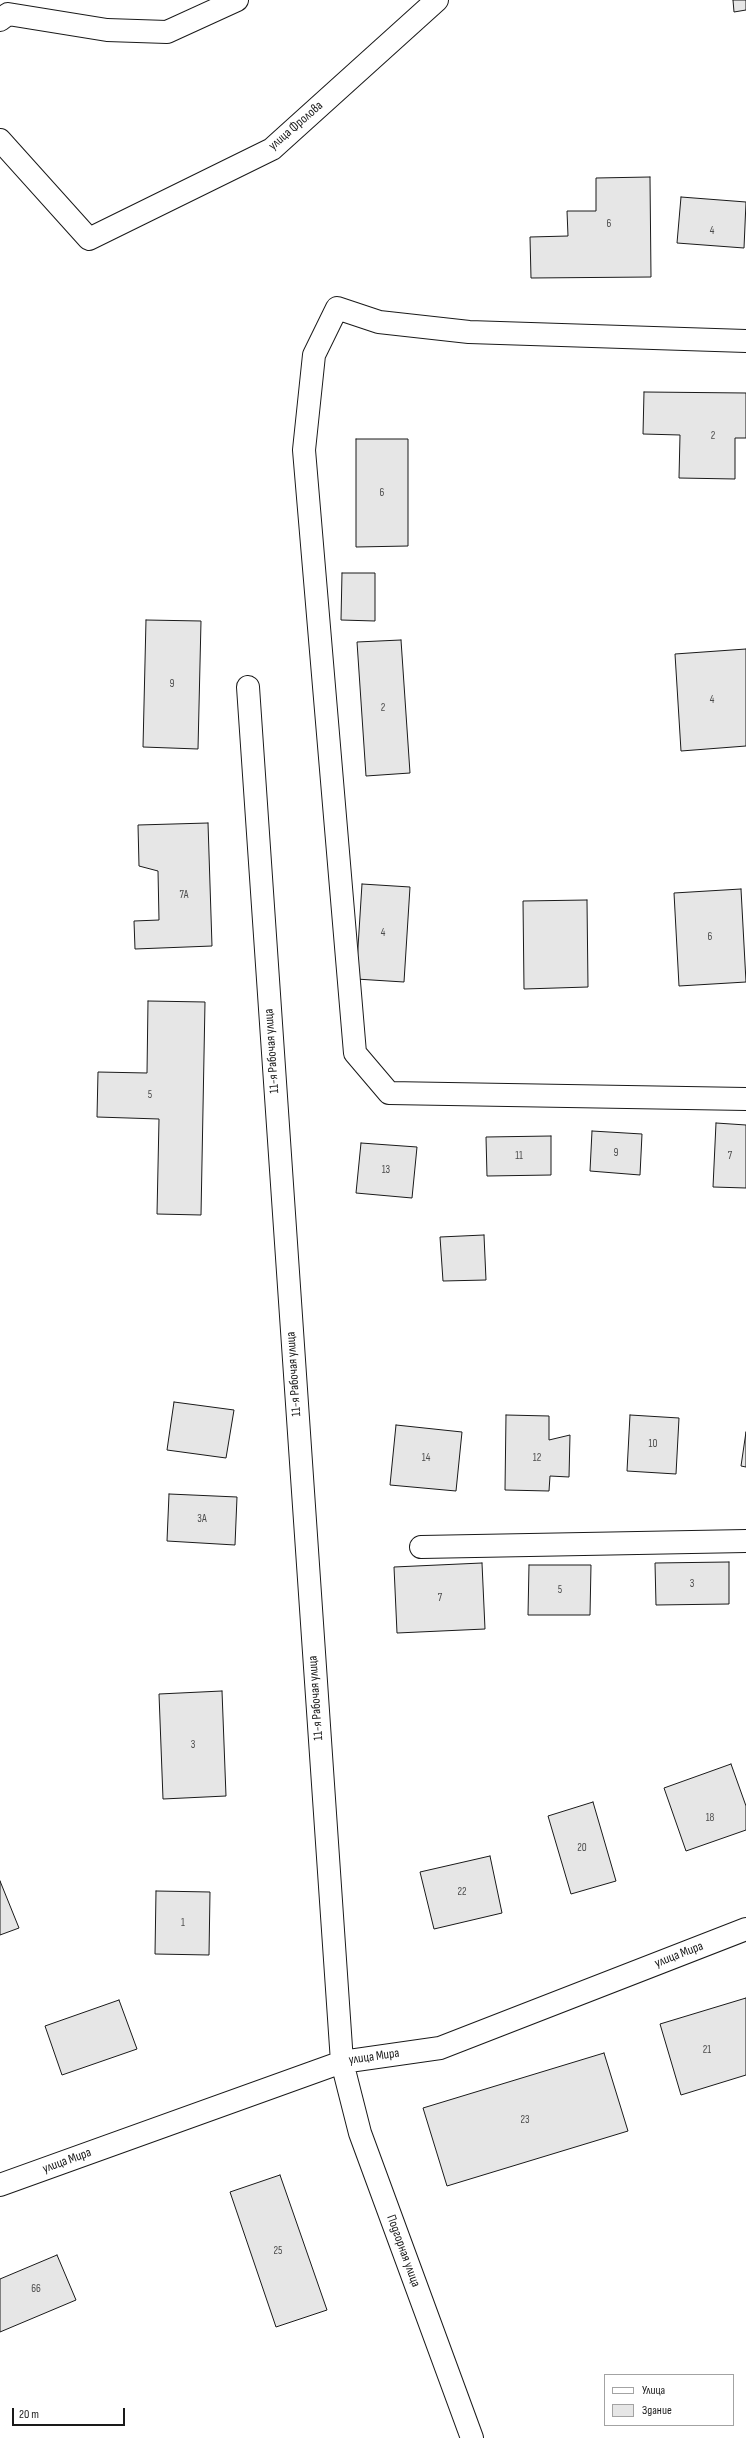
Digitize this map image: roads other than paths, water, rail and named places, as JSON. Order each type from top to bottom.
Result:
[{"type":"street","points":[[0,20],[8,14],[107,30],[167,32],[237,0]]},
{"type":"street","name":"улица Фролова","points":[[0,140],[89,239],[272,149],[437,0]]},
{"type":"street","points":[[746,341],[469,332],[379,322],[336,308],[314,355],[304,450],[355,1053],[389,1093],[746,1099]]},
{"type":"street","name":"11-я Рабочая улица","points":[[248,687],[342,2062]]},
{"type":"street","points":[[421,1547],[746,1541]]},
{"type":"street","name":"улица Мира","points":[[0,2185],[342,2062],[440,2048],[746,1929]]},
{"type":"street","name":"Подгорная улица","points":[[342,2062],[360,2133],[472,2438]]}]
